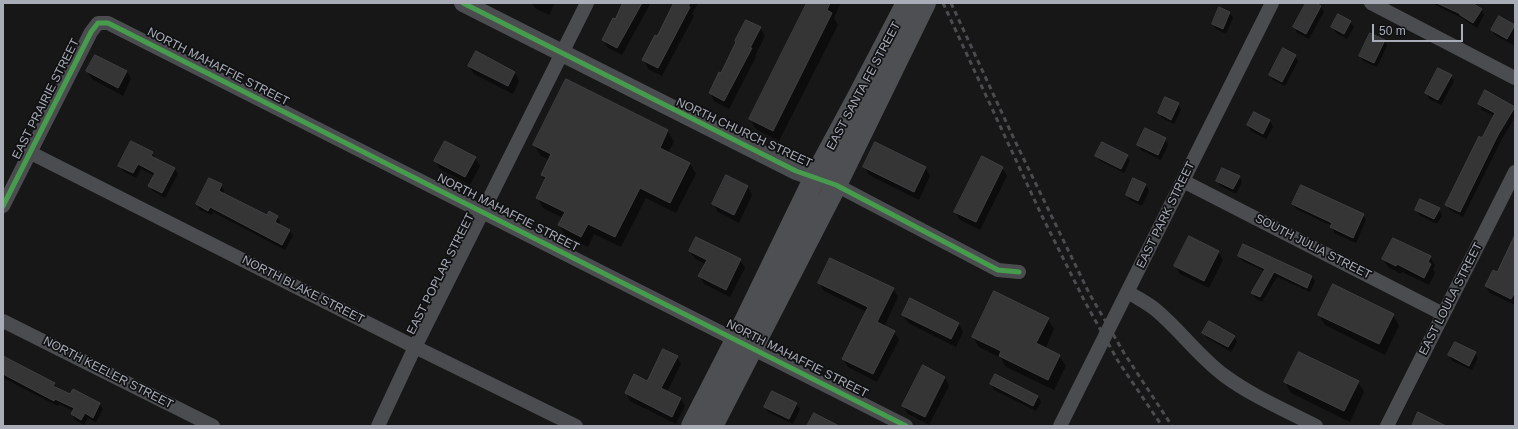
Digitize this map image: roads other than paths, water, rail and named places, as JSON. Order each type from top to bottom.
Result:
[{"type":"main road","name":"EAST SANTA FE STREET","points":[[712,426],[744,344],[815,177],[907,3]]},
{"type":"main road","name":"EAST SANTA FE STREET","points":[[692,426],[744,344],[836,185],[925,3]]},
{"type":"street","name":"NORTH CHURCH STREET","points":[[462,3],[796,170],[836,185],[998,270],[1019,272]]},
{"type":"street","name":"EAST POPLAR STREET","points":[[378,426],[415,347],[587,3]]},
{"type":"street","name":"EAST PARK STREET","points":[[1060,426],[1272,3]]},
{"type":"street","points":[[1371,3],[1515,78]]},
{"type":"street","name":"EAST PRAIRIE STREET","points":[[3,206],[91,32],[98,23]]},
{"type":"street","name":"NORTH MAHAFFIE STREET","points":[[98,23],[108,23],[906,426]]},
{"type":"street","name":"NORTH BLAKE STREET","points":[[31,153],[415,347],[576,426]]},
{"type":"street","name":"EAST LOULA STREET","points":[[1387,426],[1515,172]]},
{"type":"street","name":"SOUTH JULIA STREET","points":[[1183,181],[1443,314]]},
{"type":"street","points":[[1128,292],[1155,310],[1176,329],[1206,361],[1225,376],[1247,391],[1316,426]]},
{"type":"street","name":"NORTH KEELER STREET","points":[[3,320],[213,426]]},
{"type":"railway","points":[[943,3],[1041,214],[1085,302],[1118,361],[1162,426]]},
{"type":"railway","points":[[951,3],[1015,141],[1089,293],[1124,353],[1172,426]]}]
